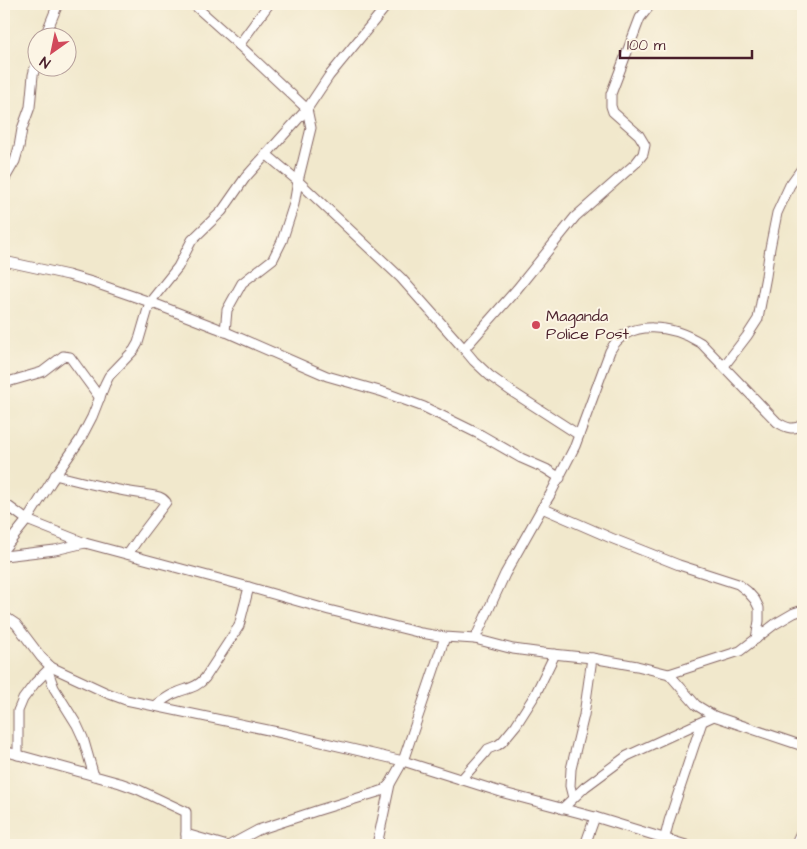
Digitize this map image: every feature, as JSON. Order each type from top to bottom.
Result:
[{"type":"street","points":[[48,28],[58,4]]},
{"type":"street","points":[[193,4],[307,109],[311,128],[294,204],[282,241],[273,259],[242,283],[227,310],[225,332]]},
{"type":"street","points":[[239,45],[269,4]]},
{"type":"street","points":[[4,549],[27,520],[86,430],[105,384],[138,343],[150,302],[178,267],[192,240],[222,211],[245,178],[307,109],[329,76],[388,4]]},
{"type":"street","points":[[464,349],[517,289],[575,217],[636,163],[643,154],[645,145],[639,135],[613,112],[611,94],[640,18],[651,4]]},
{"type":"street","points":[[4,180],[15,161],[19,147],[22,129],[30,107],[33,78]]},
{"type":"street","points":[[266,154],[298,181],[401,278],[474,362],[514,393],[579,435]]},
{"type":"street","points":[[724,366],[758,319],[777,213],[790,185],[803,167]]},
{"type":"street","points":[[4,261],[68,275],[150,302],[217,328],[327,376],[424,406],[560,478]]},
{"type":"street","points":[[475,638],[505,574],[560,478],[575,446],[610,351],[614,343],[622,336],[634,330],[654,328],[689,336],[701,343],[782,426],[793,428],[803,424]]},
{"type":"street","points":[[4,383],[42,372],[66,355],[70,357],[100,398]]},
{"type":"street","points":[[56,474],[79,481],[158,496],[164,499],[166,502],[128,554]]},
{"type":"street","points":[[4,503],[27,520],[85,543],[375,622],[421,633],[445,637],[475,638],[513,649],[592,658],[669,674],[740,651],[774,624],[803,610]]},
{"type":"street","points":[[542,508],[679,565],[738,584],[755,600],[759,608],[756,639]]},
{"type":"street","points":[[4,556],[55,550],[85,543]]},
{"type":"street","points":[[155,706],[174,693],[195,687],[206,678],[239,626],[249,587]]},
{"type":"street","points":[[4,616],[16,624],[50,669],[54,688],[83,738],[94,776]]},
{"type":"street","points":[[230,845],[258,830],[384,790],[390,784],[403,762],[445,637]]},
{"type":"street","points":[[461,780],[488,749],[502,742],[516,725],[535,695],[556,654]]},
{"type":"street","points":[[573,798],[570,786],[571,769],[584,715],[592,658]]},
{"type":"street","points":[[50,669],[126,700],[287,734],[403,762],[595,817],[664,842],[686,845]]},
{"type":"street","points":[[18,755],[18,711],[23,699],[35,683],[50,669]]},
{"type":"street","points":[[669,674],[696,705],[714,716],[803,746]]},
{"type":"street","points":[[562,809],[591,782],[627,756],[714,716]]},
{"type":"street","points":[[664,842],[669,821],[702,722]]},
{"type":"street","points":[[4,751],[120,783],[186,812],[186,845]]},
{"type":"street","points":[[377,845],[390,784]]},
{"type":"street","points":[[585,845],[595,817]]},
{"type":"street","points":[[795,845],[803,828]]},
{"type":"street","points":[[186,834],[200,841],[224,845]]},
{"type":"place","name":"Maganda Police Post","points":[[536,325]]}]
